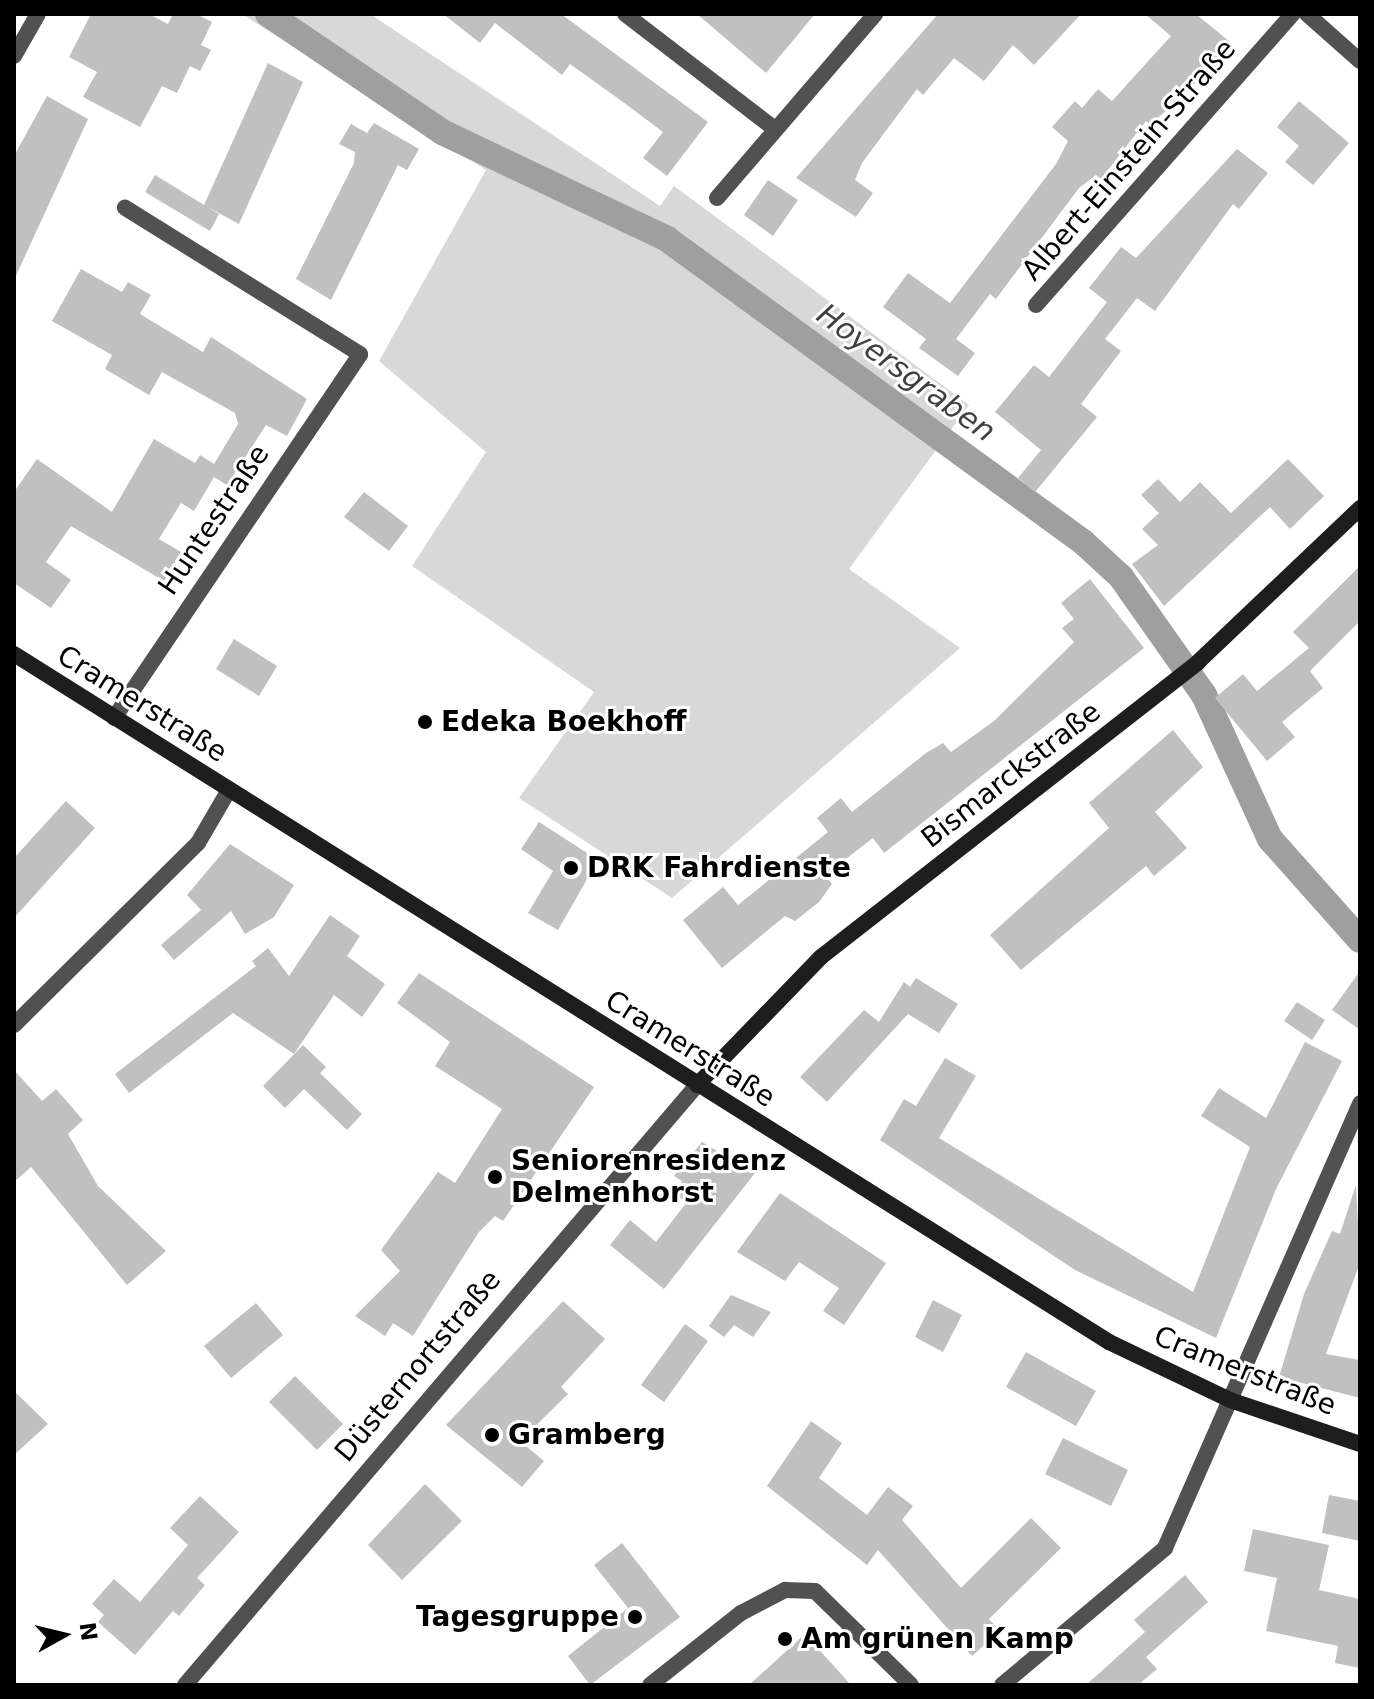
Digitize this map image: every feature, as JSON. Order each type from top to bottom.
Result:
[{"type":"main road","name":"Bismarckstraße","points":[[697,1085],[821,957],[1198,662],[1360,508]]},
{"type":"main road","name":"Cramerstraße","points":[[14,654],[1109,1342],[1230,1400],[1360,1444]]},
{"type":"street","points":[[14,56],[38,14]]},
{"type":"street","points":[[625,14],[772,127]]},
{"type":"street","points":[[717,198],[772,127],[875,14]]},
{"type":"street","name":"Albert-Einstein-Straße","points":[[1036,305],[1293,14]]},
{"type":"street","points":[[1307,14],[1360,61]]},
{"type":"street","name":"Huntestraße","points":[[114,718],[360,354],[125,208]]},
{"type":"street","points":[[14,1025],[198,843],[229,790]]},
{"type":"street","name":"Düsternortstraße","points":[[185,1685],[697,1085]]},
{"type":"street","points":[[1002,1685],[1165,1548],[1360,1103]]},
{"type":"street","points":[[650,1685],[741,1613],[785,1590],[815,1591],[911,1685]]},
{"type":"shaded area","points":[[242,14],[370,14],[660,206],[674,186],[969,405],[849,569],[960,648],[672,898],[519,798],[594,692],[412,566],[486,452],[379,361],[486,170]]},
{"type":"building","points":[[91,14],[149,14],[168,24],[173,14],[196,14],[212,22],[201,45],[211,50],[200,71],[190,66],[177,93],[162,86],[140,127],[83,97],[97,72],[69,57]]},
{"type":"building","points":[[443,14],[561,14],[708,122],[667,176],[643,158],[663,132],[623,102],[570,64],[562,75],[495,23],[480,43]]},
{"type":"building","points":[[697,14],[815,14],[766,73]]},
{"type":"building","points":[[938,14],[1081,14],[1034,65],[1013,45],[984,81],[954,58],[923,95],[917,89],[862,163],[855,180],[873,193],[856,217],[796,178]]},
{"type":"building","points":[[1145,14],[1196,14],[1230,42],[1192,87],[1150,125],[1146,121],[1101,179],[1096,175],[1079,188],[996,299],[990,294],[956,339],[975,353],[958,376],[919,348],[926,339],[883,307],[908,273],[950,303],[1056,164],[1068,141],[1052,127],[1075,101],[1082,108],[1098,89],[1112,101],[1171,36]]},
{"type":"building","points":[[268,63],[303,82],[239,224],[204,205]]},
{"type":"building","points":[[47,96],[88,119],[14,280],[14,156]]},
{"type":"building","points":[[1299,101],[1349,143],[1313,185],[1285,162],[1299,146],[1277,127]]},
{"type":"building","points":[[374,123],[419,149],[407,170],[398,165],[331,300],[296,279],[354,163],[355,152],[339,144],[351,124],[367,133]]},
{"type":"building","points":[[1237,149],[1268,173],[1239,209],[1233,204],[1155,311],[1137,298],[1105,339],[1121,351],[1081,404],[1097,417],[1035,492],[1018,478],[1041,450],[995,412],[1034,365],[1049,377],[1107,302],[1089,288],[1121,247],[1136,258]]},
{"type":"building","points":[[155,175],[219,214],[210,231],[145,192]]},
{"type":"building","points":[[768,180],[798,200],[773,236],[744,215]]},
{"type":"building","points":[[81,269],[122,292],[128,282],[151,295],[140,314],[203,352],[211,337],[307,399],[287,436],[266,425],[227,485],[214,477],[194,511],[181,503],[159,539],[181,552],[164,581],[71,526],[46,562],[71,580],[51,608],[14,583],[14,492],[37,459],[112,512],[154,439],[195,463],[200,455],[214,464],[238,424],[235,413],[162,372],[149,395],[105,369],[112,355],[52,321]]},
{"type":"building","points":[[1288,459],[1324,496],[1290,529],[1270,507],[1164,606],[1132,564],[1158,545],[1142,529],[1159,513],[1141,495],[1158,479],[1180,502],[1200,482],[1231,513]]},
{"type":"building","points":[[364,492],[408,526],[389,551],[344,517]]},
{"type":"building","points":[[1360,566],[1360,621],[1310,671],[1323,688],[1282,722],[1295,737],[1267,761],[1215,698],[1243,674],[1257,691],[1309,648],[1293,632]]},
{"type":"building","points":[[1090,579],[1144,648],[884,853],[873,838],[825,875],[832,884],[819,902],[795,921],[785,916],[722,968],[683,920],[723,887],[738,905],[828,832],[817,818],[841,798],[852,812],[926,753],[943,743],[951,752],[994,721],[1074,642],[1062,628],[1074,619],[1061,603]]},
{"type":"building","points":[[234,639],[277,666],[259,696],[216,669]]},
{"type":"building","points":[[1173,730],[1203,767],[1155,812],[1187,848],[1154,876],[1146,866],[1021,970],[990,935],[1109,828],[1089,803]]},
{"type":"building","points":[[66,801],[95,828],[14,918],[14,858]]},
{"type":"building","name":"DRK Fahrdienste","points":[[539,822],[598,860],[558,930],[528,913],[553,871],[521,849]]},
{"type":"building","points":[[230,844],[294,885],[274,917],[245,934],[231,911],[174,960],[161,945],[201,910],[187,895]]},
{"type":"building","points":[[330,915],[360,936],[347,956],[385,984],[362,1017],[334,995],[294,1054],[233,1013],[129,1093],[115,1074],[256,966],[252,961],[268,948],[289,976]]},
{"type":"building","points":[[1360,971],[1360,1030],[1332,1010]]},
{"type":"building","name":"Seniorenresidenz Delmenhorst","points":[[419,973],[594,1087],[503,1221],[495,1216],[479,1232],[413,1336],[393,1323],[385,1336],[355,1316],[400,1271],[381,1250],[438,1172],[455,1183],[502,1109],[435,1066],[450,1042],[397,1003]]},
{"type":"building","points":[[916,978],[958,1004],[939,1033],[908,1014],[827,1102],[800,1077],[864,1010],[879,1022],[904,982],[910,987]]},
{"type":"building","points":[[1297,1002],[1325,1020],[1312,1040],[1284,1021]]},
{"type":"building","points":[[1305,1042],[1342,1061],[1276,1189],[1216,1338],[1075,1270],[880,1140],[904,1099],[916,1106],[945,1058],[976,1076],[939,1138],[1193,1292],[1250,1147],[1201,1116],[1219,1088],[1266,1118]]},
{"type":"building","points":[[303,1045],[326,1067],[320,1073],[362,1114],[347,1130],[304,1089],[285,1108],[263,1086]]},
{"type":"building","points":[[14,1070],[42,1101],[56,1089],[83,1120],[68,1134],[98,1186],[166,1251],[127,1285],[31,1167],[14,1182]]},
{"type":"building","points":[[702,1142],[755,1173],[664,1289],[610,1245],[630,1220],[656,1242],[687,1202],[673,1194],[682,1181],[674,1176]]},
{"type":"building","points":[[1356,1185],[1360,1263],[1326,1354],[1360,1360],[1360,1398],[1279,1377],[1304,1294],[1332,1231],[1340,1234]]},
{"type":"building","points":[[780,1193],[886,1263],[844,1325],[823,1311],[839,1288],[799,1262],[785,1281],[737,1252]]},
{"type":"building","points":[[731,1295],[771,1312],[753,1337],[734,1325],[724,1337],[709,1326]]},
{"type":"building","points":[[933,1300],[962,1315],[943,1352],[915,1337]]},
{"type":"building","points":[[563,1301],[605,1339],[561,1387],[568,1394],[520,1441],[544,1461],[522,1487],[446,1425]]},
{"type":"building","points":[[256,1303],[283,1335],[231,1378],[204,1346]]},
{"type":"building","points":[[685,1324],[708,1341],[664,1402],[641,1385]]},
{"type":"building","points":[[1026,1352],[1096,1391],[1076,1426],[1006,1387]]},
{"type":"building","points":[[295,1376],[343,1424],[317,1450],[269,1402]]},
{"type":"building","points":[[14,1391],[48,1424],[14,1455]]},
{"type":"building","points":[[811,1421],[842,1443],[819,1478],[867,1515],[888,1487],[913,1506],[902,1520],[961,1588],[1031,1518],[1061,1548],[989,1619],[1000,1631],[972,1656],[878,1550],[867,1565],[767,1486]]},
{"type":"building","points":[[1063,1438],[1128,1470],[1111,1506],[1045,1474]]},
{"type":"building","points":[[425,1484],[462,1521],[402,1580],[368,1545]]},
{"type":"building","points":[[1329,1495],[1360,1501],[1360,1541],[1322,1533]]},
{"type":"building","points":[[200,1496],[239,1532],[197,1578],[205,1585],[179,1616],[173,1611],[135,1655],[98,1622],[104,1615],[92,1604],[114,1579],[140,1602],[188,1545],[170,1528]]},
{"type":"building","points":[[1253,1529],[1329,1545],[1319,1590],[1360,1599],[1360,1668],[1335,1663],[1338,1646],[1266,1631],[1277,1578],[1244,1571]]},
{"type":"building","points":[[622,1543],[680,1617],[590,1685],[568,1656],[628,1608],[594,1565]]},
{"type":"building","points":[[1185,1575],[1208,1602],[1146,1657],[1157,1669],[1138,1685],[1086,1685],[1145,1632],[1134,1620]]},
{"type":"building","points":[[805,1634],[851,1685],[749,1685]]},
{"type":"waterway","name":"Hoyersgraben","points":[[268,14],[442,132],[667,239],[1083,542],[1121,577],[1204,695],[1270,839],[1360,940]]},
{"type":"place","name":"Edeka Boekhoff","points":[[425,722]]},
{"type":"place","name":"DRK Fahrdienste","points":[[571,868]]},
{"type":"place","name":"Seniorenresidenz Delmenhorst","points":[[495,1177]]},
{"type":"place","name":"Gramberg","points":[[492,1435]]},
{"type":"place","name":"Tagesgruppe","points":[[635,1617]]},
{"type":"place","name":"Am grünen Kamp","points":[[785,1639]]}]
